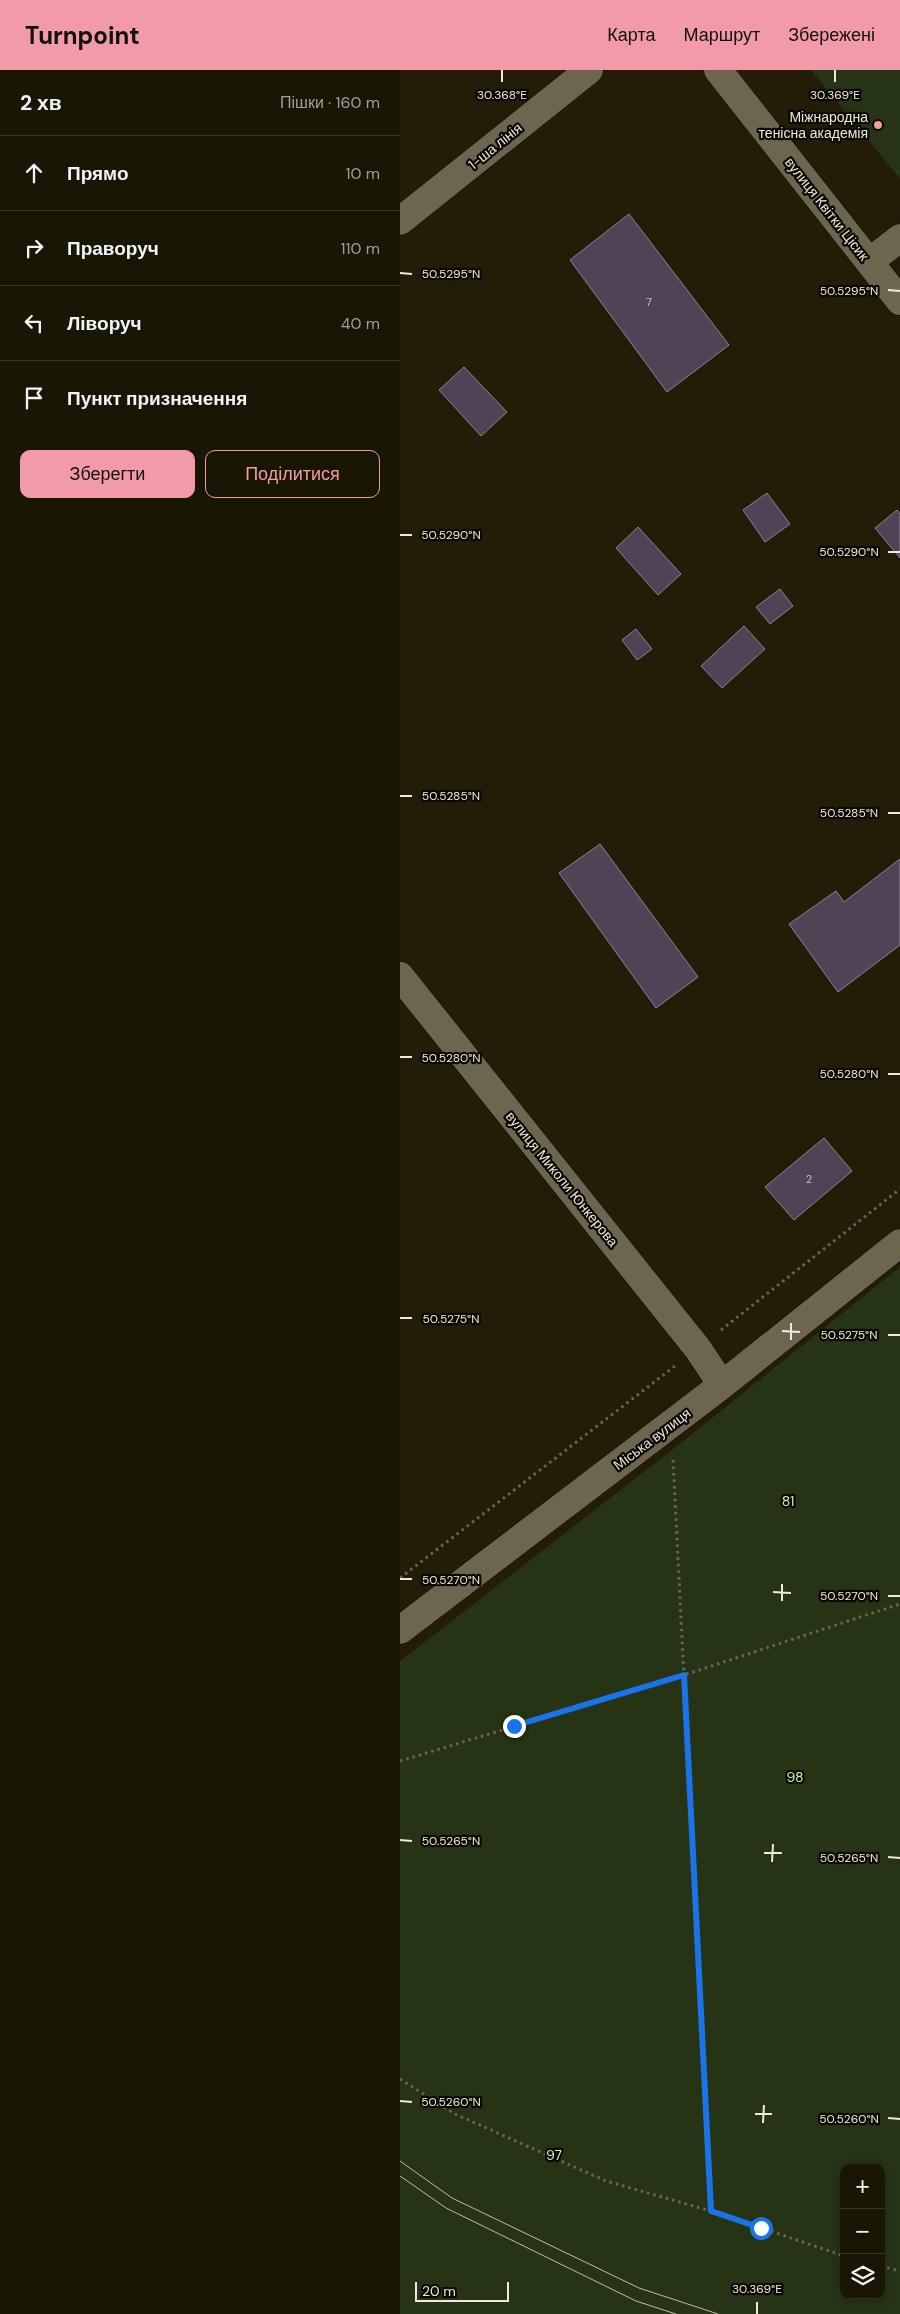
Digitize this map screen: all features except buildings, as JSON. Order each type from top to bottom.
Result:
[{"type":"street","name":"1-ша лінія","points":[[400,221],[589,70]]},
{"type":"street","name":"вулиця Квітки Цісик","points":[[718,70],[900,301]]},
{"type":"street","points":[[869,262],[900,238]]},
{"type":"street","name":"вулиця Миколи Юнкерова","points":[[400,976],[698,1349],[722,1385]]},
{"type":"street","name":"Міська вулиця","points":[[400,1630],[722,1385],[900,1243]]},
{"type":"path","points":[[400,1578],[698,1349],[900,1189]]},
{"type":"path","points":[[673,1459],[711,2211]]},
{"type":"path","points":[[400,1761],[684,1675],[900,1604]]},
{"type":"path","points":[[400,2079],[455,2114],[606,2180],[711,2211],[840,2255]]},
{"type":"path","points":[[885,2267],[900,2271]]},
{"type":"green space","name":"Міжнародна тенісна академія","points":[[811,70],[900,70],[900,179]]},
{"type":"green space","points":[[900,1267],[900,2314],[400,2314],[400,1661],[672,1450]]},
{"type":"tram line","points":[[400,2161],[452,2198],[639,2288],[718,2314]]},
{"type":"tram line","points":[[400,2176],[446,2208],[636,2301],[676,2314]]},
{"type":"place","name":"Міжнародна тенісна академія","points":[[878,125]]},
{"type":"route","points":[[514,1726],[684,1675],[711,2211],[761,2228]]},
{"type":"park label","name":"81","points":[[788,1501]]},
{"type":"park label","name":"98","points":[[795,1777]]},
{"type":"park label","name":"97","points":[[554,2155]]}]
